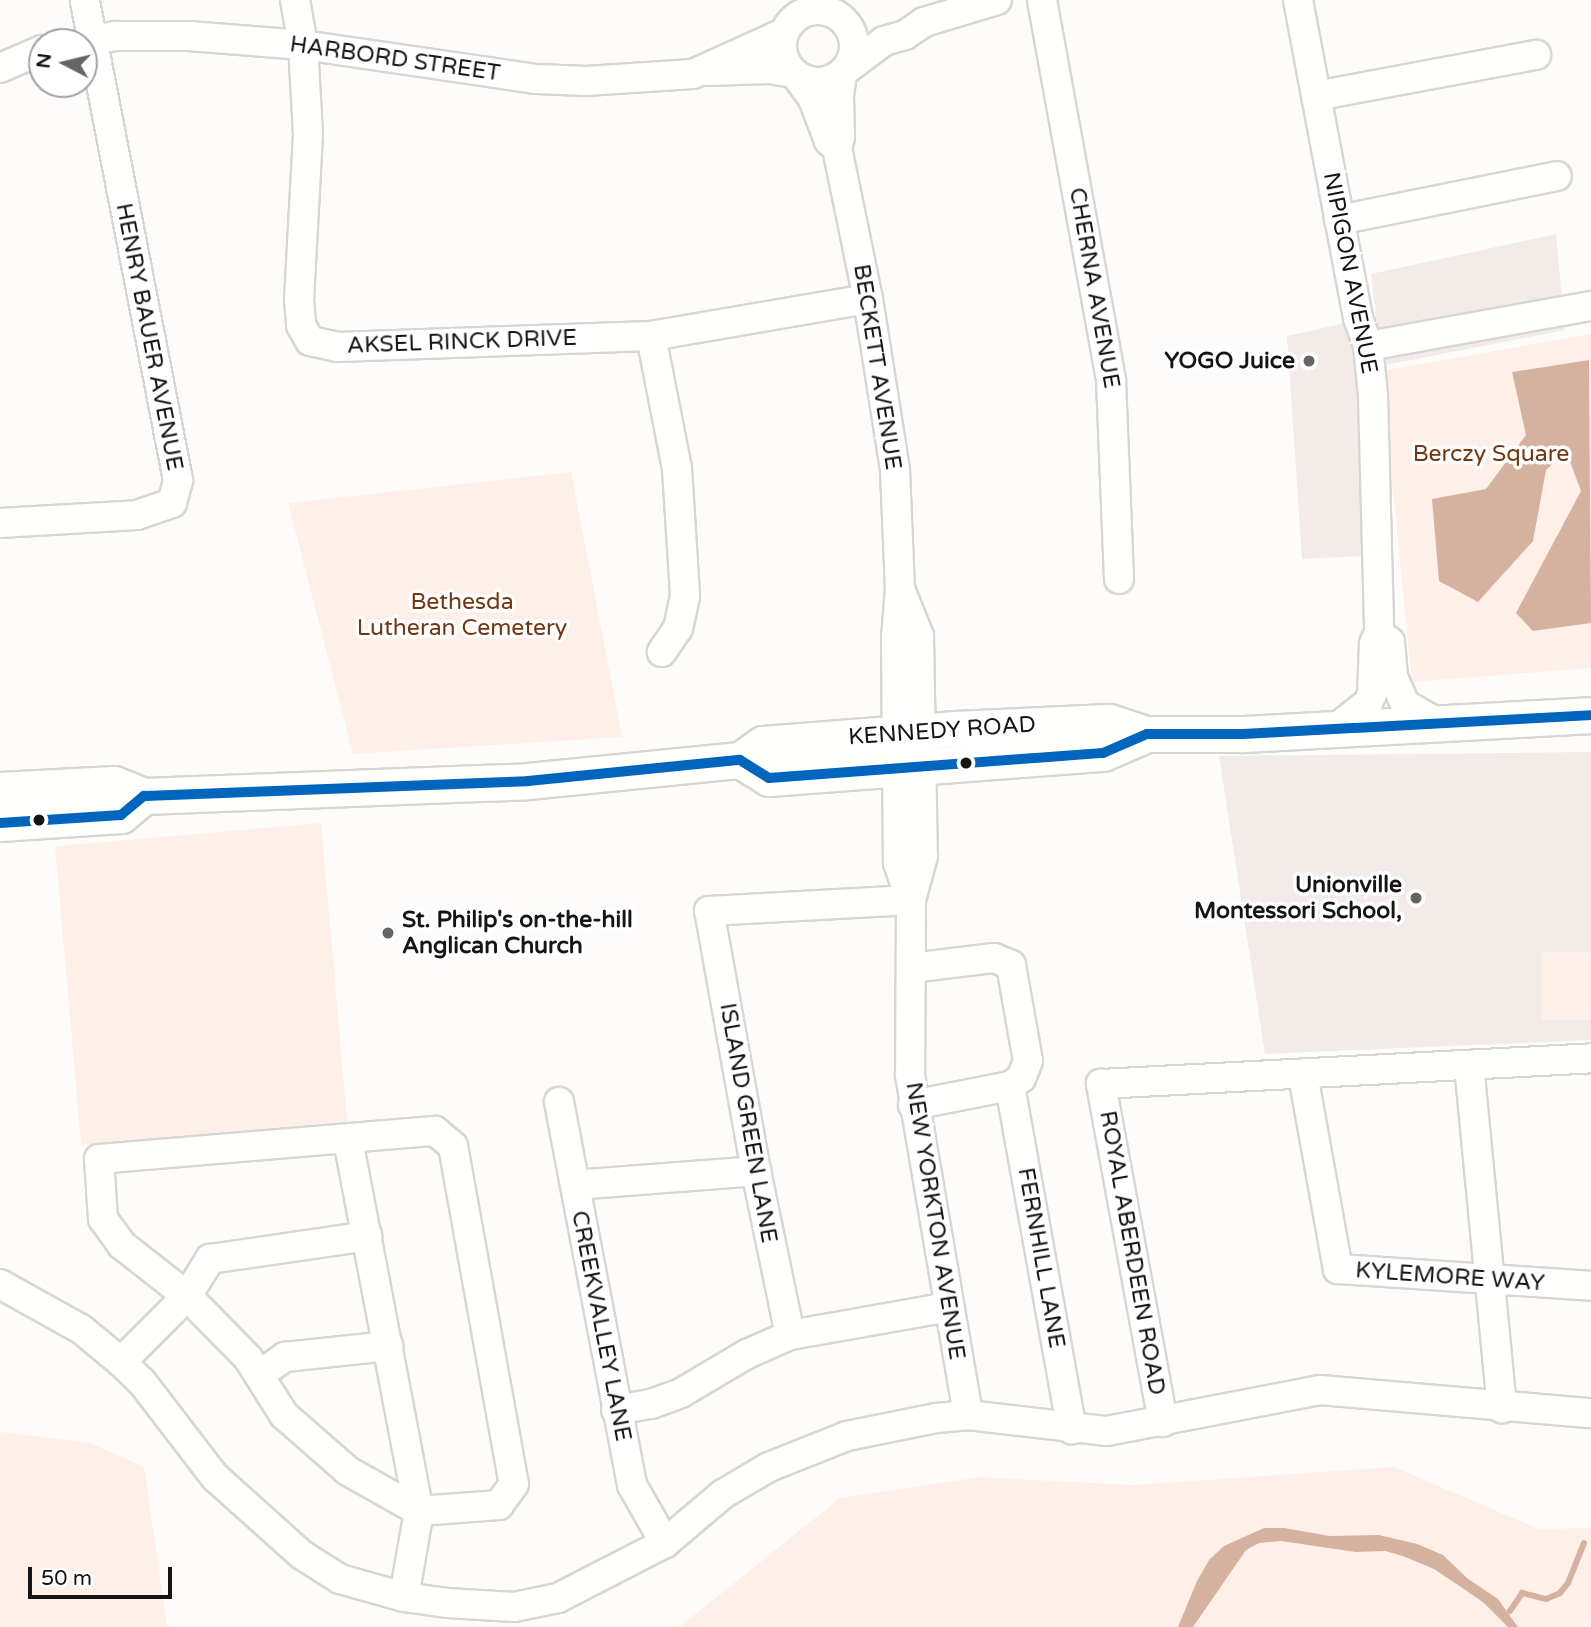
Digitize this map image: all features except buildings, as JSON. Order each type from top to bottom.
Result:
[{"type":"main road","name":"KENNEDY ROAD","points":[[0,790],[114,784],[144,796],[528,781],[740,760],[763,744],[909,732],[1109,722],[1147,734],[1243,734],[1591,715]]},
{"type":"main road","name":"KENNEDY ROAD","points":[[740,760],[769,778],[1102,753],[1147,734]]},
{"type":"main road","points":[[0,823],[121,815],[144,796]]},
{"type":"street","name":"HENRY BAUER AVENUE","points":[[85,0],[87,28]]},
{"type":"street","points":[[295,0],[303,45]]},
{"type":"street","points":[[924,22],[914,19],[867,22],[832,10],[817,10],[791,17],[783,54],[794,74],[818,83],[845,71],[884,41],[905,34],[924,22],[997,0]]},
{"type":"street","name":"CHERNA AVENUE","points":[[1042,0],[1111,380],[1119,579]]},
{"type":"street","name":"NIPIGON AVENUE","points":[[1298,0],[1358,318],[1368,346],[1373,395],[1379,632],[1374,644],[1368,703],[1335,729]]},
{"type":"street","points":[[832,10],[850,28],[855,44],[845,71]]},
{"type":"street","name":"HARBORD STREET","points":[[706,71],[791,17]]},
{"type":"street","name":"HARBORD STREET","points":[[98,40],[116,36],[189,36],[303,45],[537,79],[600,81],[706,71],[741,73],[770,69],[794,74]]},
{"type":"street","name":"AKSEL RINCK DRIVE","points":[[303,45],[308,134],[299,300],[301,325],[310,341],[338,347],[651,336],[868,299]]},
{"type":"street","points":[[1316,96],[1536,55]]},
{"type":"street","points":[[0,68],[28,56]]},
{"type":"street","name":"BECKETT AVENUE","points":[[845,71],[839,95],[840,137],[837,148],[868,299],[895,470],[900,589],[919,636],[909,732]]},
{"type":"street","name":"BECKETT AVENUE","points":[[794,74],[813,99],[829,142],[837,148]]},
{"type":"street","name":"HENRY BAUER AVENUE","points":[[0,523],[137,515],[172,503],[177,480],[98,91]]},
{"type":"street","points":[[1339,220],[1557,176]]},
{"type":"street","points":[[1368,346],[1591,306]]},
{"type":"street","points":[[651,336],[677,468],[685,596],[678,628],[662,652]]},
{"type":"street","name":"NIPIGON AVENUE","points":[[1379,632],[1390,642],[1393,677],[1405,704],[1438,723]]},
{"type":"street","name":"NEW YORKTON AVENUE","points":[[909,732],[909,767],[898,863],[911,901],[910,1076],[968,1415]]},
{"type":"street","name":"ISLAND GREEN LANE","points":[[790,1335],[756,1171],[709,911],[911,901]]},
{"type":"street","points":[[911,968],[994,958],[1011,965],[1028,1061],[1021,1078],[1010,1086],[913,1105]]},
{"type":"street","points":[[1303,1075],[1591,1058]]},
{"type":"street","points":[[1469,1065],[1502,1408]]},
{"type":"street","name":"ROYAL ABERDEEN ROAD","points":[[1163,1422],[1101,1084],[1303,1075]]},
{"type":"street","name":"KYLEMORE WAY","points":[[1303,1075],[1338,1269],[1591,1286]]},
{"type":"street","name":"FERNHILL LANE","points":[[1010,1086],[1072,1429]]},
{"type":"street","name":"CREEKVALLEY LANE","points":[[559,1102],[632,1485],[665,1543]]},
{"type":"street","points":[[435,1131],[453,1146],[514,1484],[499,1505],[419,1511],[348,1471],[284,1415],[248,1358],[187,1296],[122,1245],[103,1219],[99,1159],[435,1131]]},
{"type":"street","points":[[348,1140],[419,1511],[404,1597]]},
{"type":"street","points":[[575,1185],[756,1171]]},
{"type":"street","points":[[121,1362],[187,1296],[210,1259],[367,1237]]},
{"type":"street","points":[[0,1284],[81,1329],[121,1362],[142,1382],[215,1478],[302,1555],[340,1579],[404,1597],[447,1604],[514,1607],[558,1598],[665,1543],[723,1494],[794,1456],[875,1429],[968,1415],[1107,1431],[1320,1390],[1502,1408],[1591,1413]]},
{"type":"street","points":[[616,1409],[651,1404],[681,1393],[747,1354],[790,1335],[949,1307]]},
{"type":"street","points":[[259,1375],[285,1357],[388,1346]]},
{"type":"shaded area","points":[[1556,234],[1565,330],[1375,367],[1387,555],[1302,559],[1287,336],[1376,316],[1371,274]]},
{"type":"shaded area","points":[[1589,360],[1591,623],[1533,631],[1516,613],[1581,491],[1566,451],[1546,470],[1533,541],[1478,602],[1439,581],[1432,499],[1486,489],[1526,435],[1512,372]]},
{"type":"shaded area","name":"Unionville Montessori School,","points":[[1591,752],[1591,1040],[1265,1054],[1219,756]]},
{"type":"shaded area","points":[[1264,1528],[1284,1528],[1330,1536],[1379,1535],[1417,1544],[1443,1555],[1468,1579],[1498,1599],[1518,1627],[1508,1627],[1484,1603],[1461,1587],[1434,1569],[1403,1556],[1385,1551],[1356,1552],[1281,1541],[1259,1543],[1246,1550],[1193,1627],[1178,1627],[1209,1560],[1224,1546]]},
{"type":"green space","name":"Berczy Square","points":[[1591,334],[1591,668],[1412,682],[1381,371]]},
{"type":"green space","name":"Bethesda Lutheran Cemetery","points":[[571,472],[622,737],[353,754],[288,503]]},
{"type":"green space","points":[[321,823],[347,1122],[81,1145],[55,846]]},
{"type":"green space","points":[[1542,952],[1591,952],[1591,1020],[1542,1020]]},
{"type":"green space","points":[[0,1432],[90,1443],[144,1467],[167,1627],[0,1627]]},
{"type":"green space","points":[[1394,1467],[1539,1529],[1591,1528],[1591,1627],[679,1627],[840,1498],[980,1477],[1133,1485]]},
{"type":"waterway","points":[[1510,1611],[1522,1593],[1546,1599],[1560,1593],[1568,1583],[1584,1543]]},
{"type":"transit line","points":[[0,823],[121,815],[144,796],[528,781],[740,760],[769,778],[1103,753],[1147,734],[1243,734],[1591,715]]},
{"type":"place","name":"YOGO Juice","points":[[1309,361]]},
{"type":"place","name":"Unionville Montessori School,","points":[[1416,898]]},
{"type":"place","name":"St. Philip's on-the-hill Anglican Church","points":[[388,933]]}]
